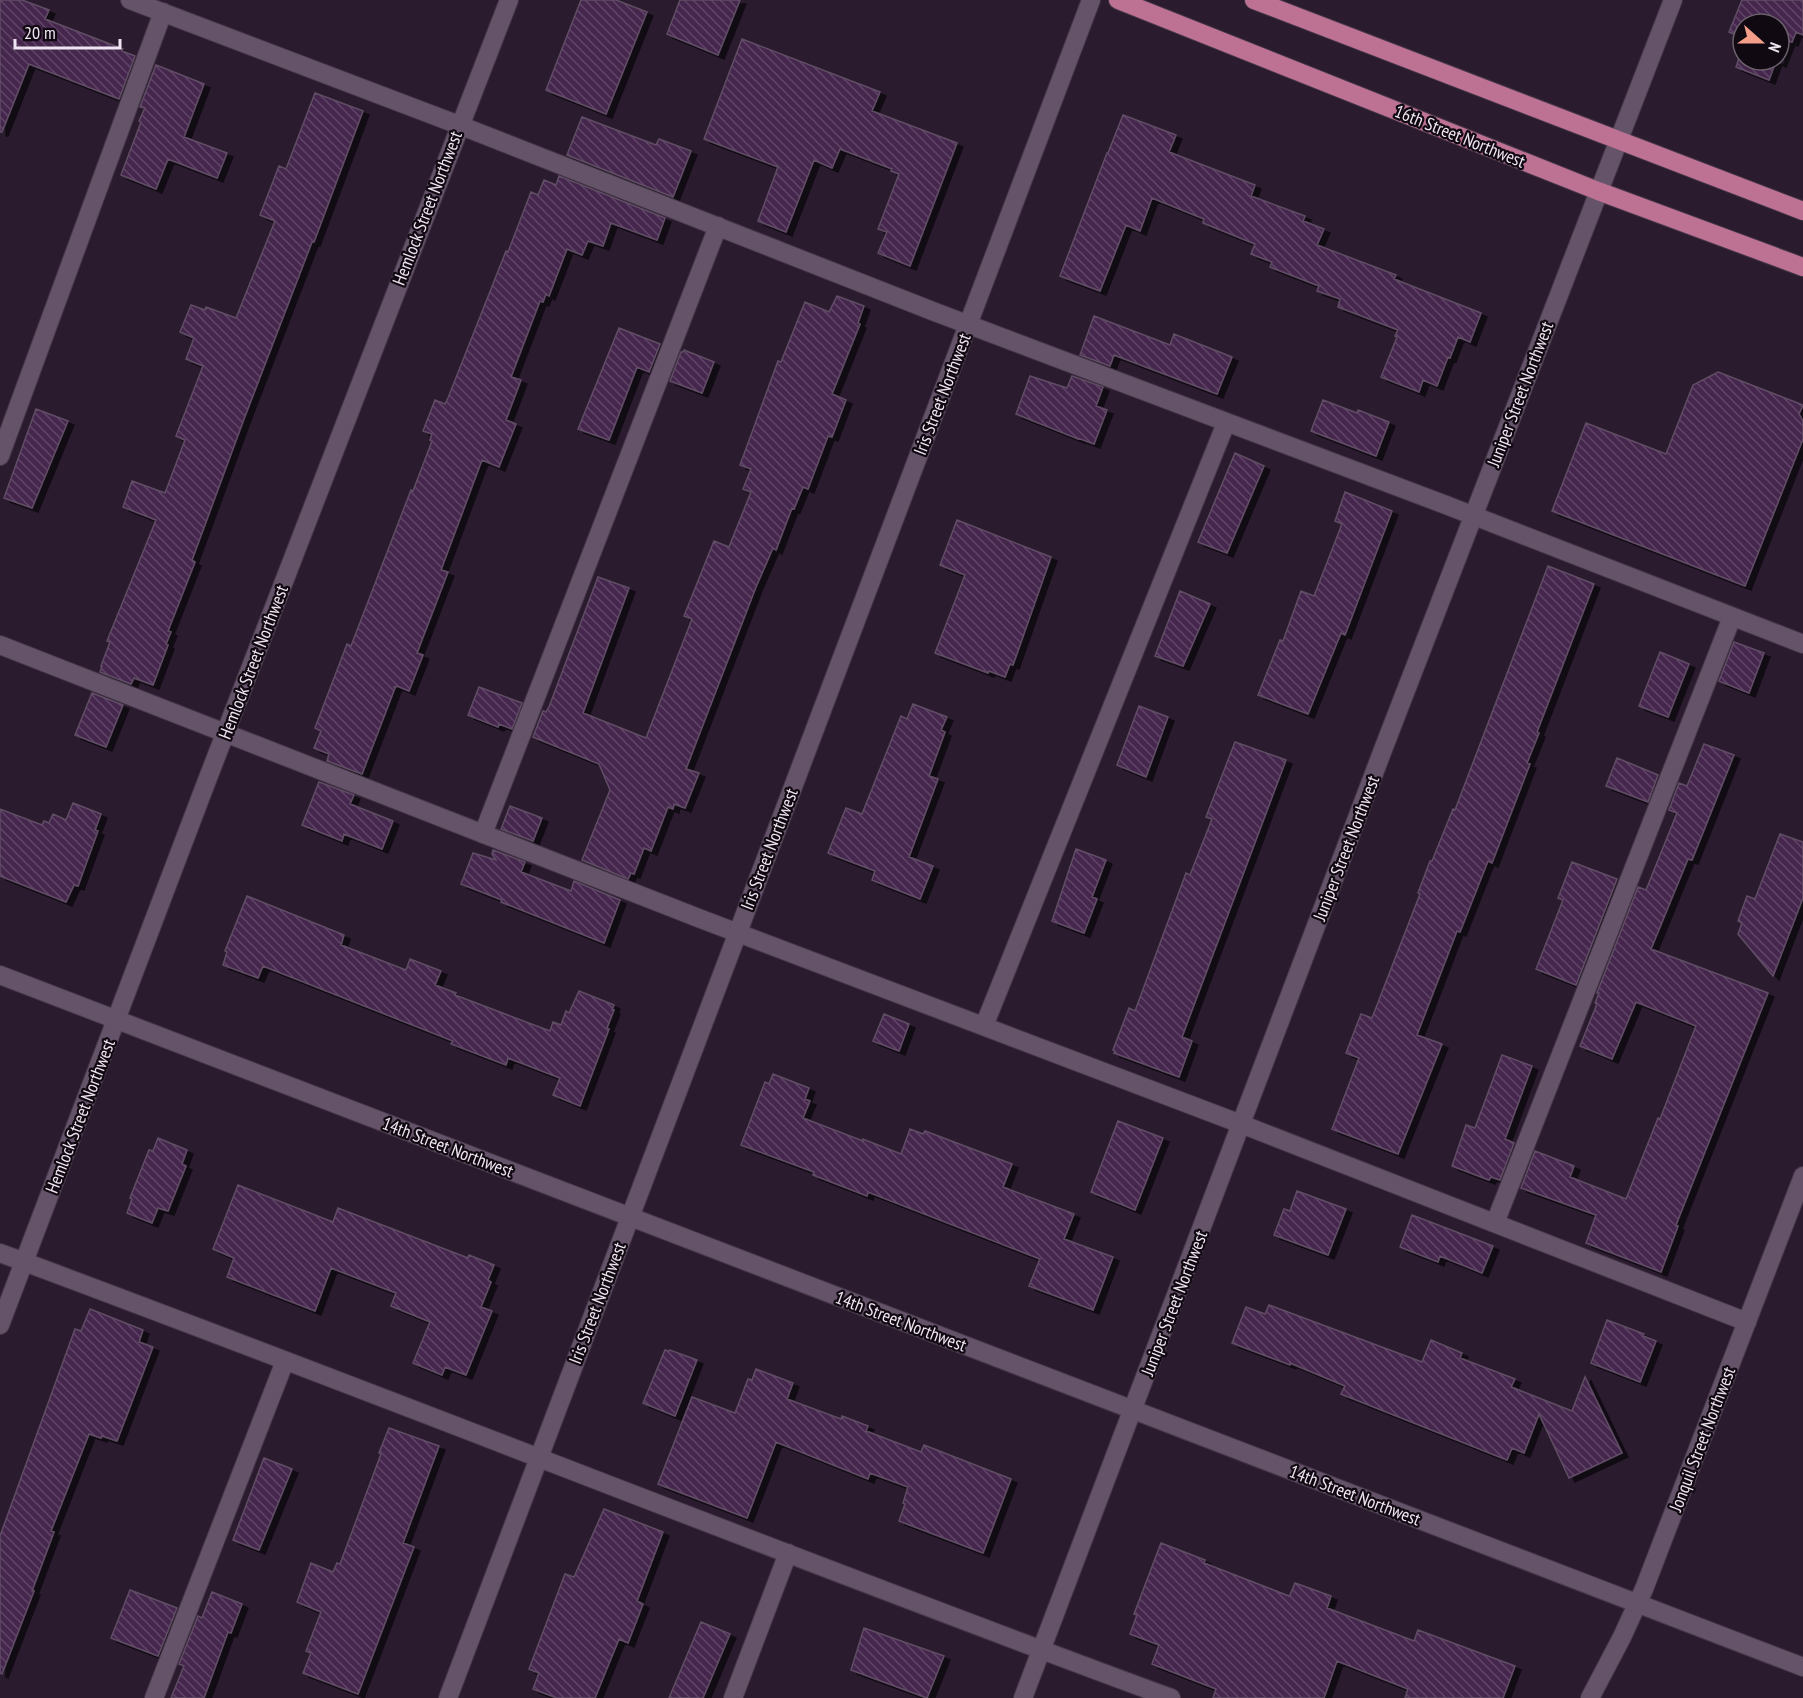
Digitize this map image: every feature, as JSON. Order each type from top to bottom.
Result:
[{"type":"main road","name":"16th Street Northwest","points":[[1118,0],[1598,191],[1803,267]]},
{"type":"main road","points":[[1254,0],[1803,211]]},
{"type":"street","points":[[130,0],[459,125],[968,325],[1473,516],[1803,644]]},
{"type":"street","name":"Hemlock Street Northwest","points":[[0,1325],[508,0]]},
{"type":"street","name":"Iris Street Northwest","points":[[448,1698],[1091,0]]},
{"type":"street","name":"Juniper Street Northwest","points":[[1023,1698],[1473,516],[1673,0]]},
{"type":"street","points":[[0,456],[163,12]]},
{"type":"street","points":[[483,834],[718,226]]},
{"type":"street","points":[[984,1026],[1226,423]]},
{"type":"street","points":[[1495,1223],[1732,617]]},
{"type":"street","points":[[0,645],[737,933],[1241,1124],[1747,1322]]},
{"type":"street","name":"14th Street Northwest","points":[[0,975],[1803,1667]]},
{"type":"street","name":"Jonquil Street Northwest","points":[[1590,1698],[1638,1604],[1803,1176]]},
{"type":"street","points":[[0,1253],[1171,1698]]},
{"type":"street","points":[[154,1698],[285,1361]]},
{"type":"street","points":[[733,1698],[788,1553]]},
{"type":"building","points":[[0,0],[22,0],[49,10],[45,19],[123,49],[122,51],[135,56],[119,99],[29,64],[2,132],[0,132]]},
{"type":"building","points":[[581,0],[616,0],[647,12],[606,114],[546,90]]},
{"type":"building","points":[[680,0],[740,0],[718,55],[667,34]]},
{"type":"building","points":[[1742,0],[1803,0],[1803,35],[1796,32],[1792,42],[1791,12],[1737,12]]},
{"type":"building","points":[[742,39],[880,92],[872,111],[957,143],[910,266],[878,253],[887,232],[878,229],[899,174],[891,171],[892,169],[840,149],[832,168],[814,160],[786,232],[758,221],[778,167],[704,139]]},
{"type":"building","points":[[156,65],[204,84],[184,137],[227,153],[217,178],[168,159],[156,189],[121,175],[141,122],[139,121],[145,108],[140,107]]},
{"type":"building","points":[[1749,72],[1772,72],[1769,80]]},
{"type":"building","points":[[315,93],[363,111],[192,560],[195,562],[168,631],[171,632],[166,644],[168,645],[153,685],[134,678],[131,684],[100,672],[110,642],[107,641],[156,520],[123,507],[132,481],[165,493],[185,440],[176,436],[203,366],[186,359],[194,338],[180,332],[191,305],[205,310],[206,307],[236,318],[275,221],[260,215],[279,166],[286,169]]},
{"type":"building","points":[[1123,115],[1176,135],[1169,152],[1255,185],[1251,196],[1305,216],[1303,221],[1324,229],[1317,245],[1396,275],[1394,279],[1481,313],[1470,342],[1458,337],[1437,386],[1423,380],[1419,392],[1381,377],[1398,330],[1338,307],[1340,299],[1317,291],[1319,286],[1270,267],[1272,262],[1251,254],[1255,244],[1203,223],[1204,219],[1152,198],[1140,231],[1126,225],[1100,291],[1060,276]]},
{"type":"building","points":[[582,117],[656,145],[659,139],[691,151],[673,197],[567,155]]},
{"type":"building","points":[[559,176],[665,218],[657,240],[611,223],[603,246],[588,241],[582,255],[567,249],[549,296],[546,294],[543,302],[540,301],[511,377],[521,380],[506,420],[516,424],[499,467],[482,460],[441,570],[448,572],[417,653],[423,655],[409,691],[394,687],[362,774],[327,761],[329,754],[314,748],[321,731],[315,728],[347,644],[351,646],[432,441],[430,440],[432,434],[423,431],[435,400],[445,404],[448,398],[531,192],[538,195],[544,180],[556,185]]},
{"type":"building","points":[[837,296],[864,306],[858,323],[860,324],[832,394],[846,400],[832,437],[828,436],[808,489],[803,487],[794,509],[792,508],[776,550],[773,548],[756,587],[686,769],[699,773],[685,808],[674,804],[673,809],[668,807],[651,851],[644,848],[634,874],[631,873],[628,879],[582,860],[610,790],[599,764],[533,737],[543,711],[546,712],[549,707],[598,577],[629,588],[583,713],[646,738],[692,619],[684,616],[714,541],[729,547],[751,492],[743,489],[751,469],[740,465],[778,361],[781,362],[805,302],[829,312]]},
{"type":"building","points":[[1094,316],[1170,345],[1174,334],[1232,357],[1217,394],[1114,355],[1110,366],[1080,355]]},
{"type":"building","points":[[619,328],[660,344],[649,372],[637,367],[609,440],[578,429]]},
{"type":"building","points":[[684,350],[714,362],[702,393],[670,381],[681,352]]},
{"type":"building","points":[[1718,372],[1803,405],[1799,414],[1803,421],[1803,439],[1745,586],[1552,511],[1586,423],[1666,454],[1693,385]]},
{"type":"building","points":[[1030,376],[1067,388],[1072,376],[1103,387],[1096,406],[1107,410],[1094,444],[1016,414]]},
{"type":"building","points":[[1323,400],[1389,422],[1376,456],[1311,431]]},
{"type":"building","points":[[36,409],[68,421],[32,508],[4,498]]},
{"type":"building","points":[[1235,453],[1264,466],[1227,553],[1198,542]]},
{"type":"building","points":[[1345,492],[1392,511],[1345,635],[1341,633],[1308,714],[1258,695],[1280,640],[1283,641],[1301,591],[1314,596],[1342,524],[1335,521]]},
{"type":"building","points":[[957,520],[1051,557],[1013,665],[1010,664],[1005,677],[935,653],[965,575],[940,565]]},
{"type":"building","points":[[1548,566],[1594,584],[1537,732],[1539,733],[1527,763],[1530,764],[1492,863],[1488,861],[1460,932],[1457,931],[1417,1035],[1442,1044],[1398,1154],[1332,1129],[1359,1058],[1346,1053],[1361,1014],[1372,1018],[1420,894],[1418,893],[1430,861],[1432,861],[1453,809],[1455,810]]},
{"type":"building","points":[[1180,591],[1210,604],[1183,666],[1155,656]]},
{"type":"building","points":[[1734,642],[1764,653],[1749,693],[1719,681]]},
{"type":"building","points":[[1660,652],[1689,664],[1668,717],[1639,706]]},
{"type":"building","points":[[479,687],[522,703],[512,729],[499,724],[498,727],[468,715]]},
{"type":"building","points":[[92,693],[123,705],[106,747],[75,735]]},
{"type":"building","points":[[913,704],[947,717],[941,730],[945,732],[929,776],[938,779],[909,857],[933,866],[920,899],[872,880],[875,871],[828,853],[846,808],[862,814],[901,716],[907,719]]},
{"type":"building","points":[[1139,706],[1168,717],[1146,777],[1117,765]]},
{"type":"building","points":[[1235,742],[1286,760],[1182,1037],[1192,1041],[1179,1077],[1114,1053],[1113,1050],[1129,1008],[1135,1011],[1186,873],[1190,875],[1212,819],[1206,817]]},
{"type":"building","points":[[1704,744],[1734,755],[1692,860],[1688,859],[1651,949],[1768,993],[1676,1225],[1678,1226],[1661,1272],[1586,1243],[1596,1215],[1521,1188],[1535,1151],[1574,1166],[1570,1177],[1626,1199],[1658,1118],[1660,1119],[1696,1026],[1636,1002],[1612,1059],[1580,1046],[1597,1004],[1595,1003],[1599,993],[1597,993],[1638,887],[1646,890],[1677,813],[1669,810],[1679,783],[1687,786]]},
{"type":"building","points":[[1617,758],[1658,775],[1648,802],[1606,786]]},
{"type":"building","points":[[319,782],[354,795],[350,804],[393,821],[382,849],[344,834],[342,841],[302,825]]},
{"type":"building","points":[[73,803],[101,814],[95,830],[98,831],[78,886],[74,885],[66,902],[0,876],[0,809],[42,825],[44,821],[49,823],[53,814],[66,820]]},
{"type":"building","points":[[510,806],[542,818],[533,841],[501,829]]},
{"type":"building","points":[[1780,834],[1803,842],[1803,898],[1773,976],[1738,934],[1742,923],[1738,921],[1747,896],[1755,899]]},
{"type":"building","points":[[1076,849],[1106,860],[1092,897],[1097,899],[1084,933],[1052,921]]},
{"type":"building","points":[[493,850],[525,862],[521,872],[571,891],[574,881],[620,900],[604,943],[461,884],[473,853],[496,860],[492,854]]},
{"type":"building","points":[[1572,862],[1617,879],[1576,985],[1536,969],[1563,900],[1558,898]]},
{"type":"building","points":[[247,896],[344,935],[341,945],[406,970],[410,959],[441,971],[435,985],[456,993],[455,995],[550,1031],[553,1022],[561,1025],[566,1011],[569,1013],[579,991],[614,1005],[607,1028],[609,1029],[580,1106],[553,1095],[560,1078],[508,1058],[506,1065],[451,1044],[453,1041],[263,966],[258,978],[223,965],[227,952],[225,951]]},
{"type":"building","points":[[884,1014],[909,1024],[899,1051],[873,1041]]},
{"type":"building","points":[[1502,1055],[1532,1066],[1505,1139],[1514,1143],[1500,1180],[1491,1177],[1489,1180],[1452,1166],[1466,1125],[1475,1128]]},
{"type":"building","points":[[773,1074],[809,1088],[805,1099],[810,1101],[803,1118],[863,1141],[863,1139],[901,1154],[910,1129],[923,1134],[925,1131],[1012,1164],[1003,1187],[1074,1214],[1064,1239],[1113,1257],[1093,1310],[1029,1286],[1040,1259],[868,1192],[867,1196],[813,1175],[814,1172],[741,1145],[765,1082],[769,1084]]},
{"type":"building","points":[[1118,1121],[1163,1138],[1135,1210],[1091,1192]]},
{"type":"building","points":[[158,1138],[187,1150],[182,1164],[186,1166],[168,1211],[158,1208],[152,1223],[127,1213],[132,1199],[130,1198],[149,1150],[153,1151]]},
{"type":"building","points":[[238,1185],[333,1222],[338,1208],[468,1258],[469,1255],[494,1265],[488,1280],[491,1282],[481,1307],[492,1311],[466,1375],[445,1367],[442,1375],[413,1363],[430,1322],[391,1306],[396,1293],[331,1268],[315,1311],[227,1277],[234,1258],[213,1249]]},
{"type":"building","points":[[1297,1191],[1346,1209],[1328,1255],[1274,1235],[1284,1209],[1290,1211]]},
{"type":"building","points":[[1412,1215],[1493,1246],[1482,1273],[1440,1256],[1438,1262],[1400,1247]]},
{"type":"building","points":[[1269,1305],[1422,1362],[1431,1340],[1462,1353],[1460,1358],[1515,1379],[1511,1387],[1572,1411],[1585,1377],[1622,1453],[1569,1478],[1539,1414],[1524,1453],[1512,1448],[1507,1460],[1341,1394],[1345,1386],[1290,1363],[1290,1365],[1232,1343],[1246,1307],[1265,1314]]},
{"type":"building","points":[[90,1309],[143,1330],[139,1342],[153,1347],[117,1441],[89,1434],[51,1531],[54,1532],[32,1591],[34,1591],[2,1674],[0,1673],[0,1536],[75,1329],[81,1331]]},
{"type":"building","points":[[1607,1320],[1656,1341],[1640,1382],[1591,1363]]},
{"type":"building","points":[[665,1350],[697,1360],[675,1416],[643,1403]]},
{"type":"building","points":[[756,1369],[793,1383],[787,1399],[841,1419],[842,1416],[868,1426],[866,1431],[921,1452],[924,1445],[1011,1479],[983,1553],[899,1521],[908,1487],[870,1473],[868,1479],[776,1442],[747,1518],[658,1484],[692,1397],[735,1413],[748,1379],[752,1380]]},
{"type":"building","points":[[389,1428],[439,1446],[403,1543],[414,1547],[358,1694],[303,1673],[311,1653],[306,1651],[321,1612],[297,1602],[311,1563],[333,1572],[337,1563],[340,1564]]},
{"type":"building","points":[[264,1458],[292,1469],[259,1550],[233,1540]]},
{"type":"building","points":[[604,1509],[663,1532],[637,1601],[643,1604],[628,1643],[619,1639],[595,1698],[557,1698],[533,1689],[539,1673],[529,1669],[565,1574],[574,1577]]},
{"type":"building","points":[[1161,1543],[1205,1560],[1204,1563],[1289,1596],[1295,1583],[1331,1596],[1327,1608],[1414,1641],[1418,1630],[1515,1666],[1503,1698],[1405,1698],[1408,1689],[1337,1661],[1324,1698],[1213,1698],[1216,1689],[1152,1664],[1159,1645],[1130,1634],[1137,1615],[1134,1614]]},
{"type":"building","points":[[130,1590],[177,1608],[158,1656],[111,1638]]},
{"type":"building","points":[[212,1592],[242,1604],[231,1633],[228,1632],[204,1698],[171,1698],[184,1666],[179,1664],[198,1616],[202,1618]]},
{"type":"building","points":[[701,1622],[730,1634],[703,1698],[669,1698]]},
{"type":"building","points":[[864,1628],[944,1656],[927,1698],[851,1670]]}]
